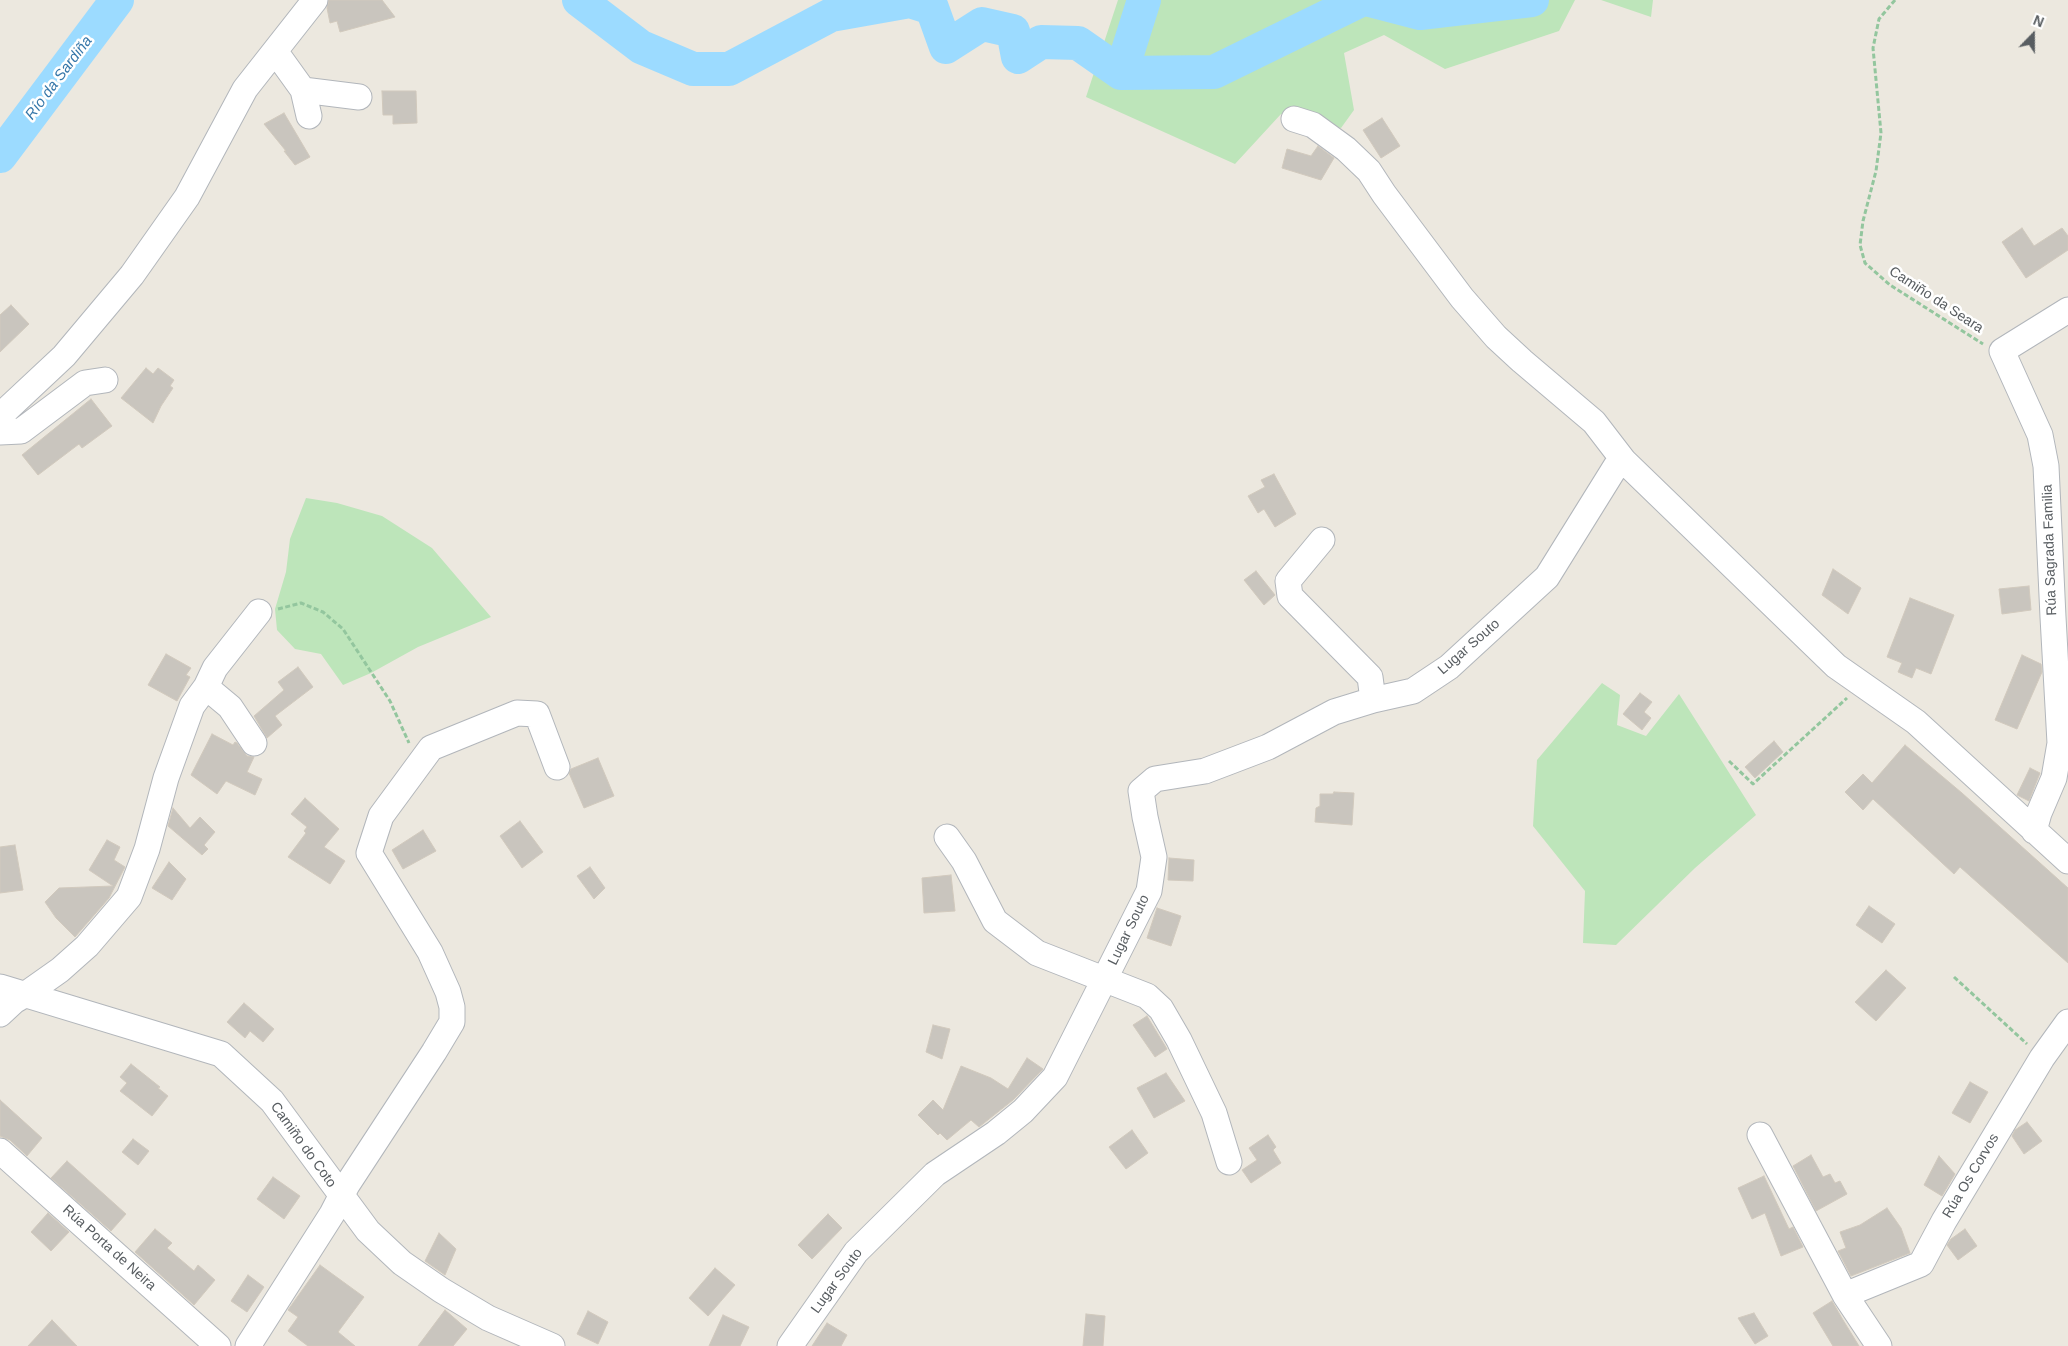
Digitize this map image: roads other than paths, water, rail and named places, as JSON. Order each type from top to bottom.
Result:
[{"type":"street","points":[[0,416],[64,356],[132,275],[187,197],[245,89],[315,0]]},
{"type":"street","points":[[275,51],[303,90],[309,116]]},
{"type":"street","points":[[303,90],[359,97]]},
{"type":"street","points":[[1294,119],[1313,125],[1346,149],[1370,171],[1384,194],[1490,331],[1522,361],[1594,422],[1624,461],[1836,666],[1916,722],[2068,861]]},
{"type":"street","name":"Rúa Sagrada Familia","points":[[2034,831],[2039,813],[2054,778],[2060,743],[2046,466],[2040,435],[2002,351],[2068,310]]},
{"type":"street","points":[[0,432],[21,430],[85,384],[105,380]]},
{"type":"street","name":"Lugar Souto","points":[[790,1346],[856,1252],[935,1174],[996,1133],[1023,1111],[1055,1077],[1149,891],[1154,857],[1144,817],[1141,791],[1154,779],[1205,771],[1268,747],[1334,712],[1373,700],[1413,691],[1449,667],[1547,577],[1616,466],[1624,461]]},
{"type":"street","points":[[1322,540],[1288,581],[1290,596],[1370,677],[1373,700]]},
{"type":"street","points":[[0,1014],[14,1001],[60,970],[87,946],[129,897],[147,849],[166,778],[192,706],[206,687],[215,668],[259,612]]},
{"type":"street","points":[[206,687],[230,707],[254,743]]},
{"type":"street","points":[[248,1346],[332,1214],[340,1197],[452,1022],[452,1007],[448,992],[430,952],[369,853],[381,816],[431,748],[517,713],[538,714],[556,767]]},
{"type":"street","points":[[947,837],[964,861],[995,921],[1037,953],[1147,996],[1161,1009],[1179,1040],[1214,1113],[1229,1162]]},
{"type":"street","name":"Camiño do Coto","points":[[0,987],[220,1054],[272,1100],[340,1197],[368,1231],[402,1263],[441,1290],[488,1318],[552,1346]]},
{"type":"street","name":"Rúa Os Corvos","points":[[1845,1294],[1921,1264],[1944,1221],[2042,1058],[2068,1022]]},
{"type":"street","points":[[1760,1135],[1845,1294],[1878,1346]]},
{"type":"street","name":"Rúa Porta de Neira","points":[[0,1151],[218,1346]]},
{"type":"waterway","name":"Río da Sardiña","points":[[0,156],[117,0]]},
{"type":"waterway","points":[[579,0],[641,47],[693,69],[729,69],[831,15],[910,1],[932,8],[946,47],[982,24],[1013,31],[1018,57],[1041,42],[1078,43],[1121,73],[1214,72],[1361,0]]},
{"type":"waterway","points":[[1121,73],[1144,0]]},
{"type":"waterway","points":[[1370,0],[1420,13],[1532,0]]}]
